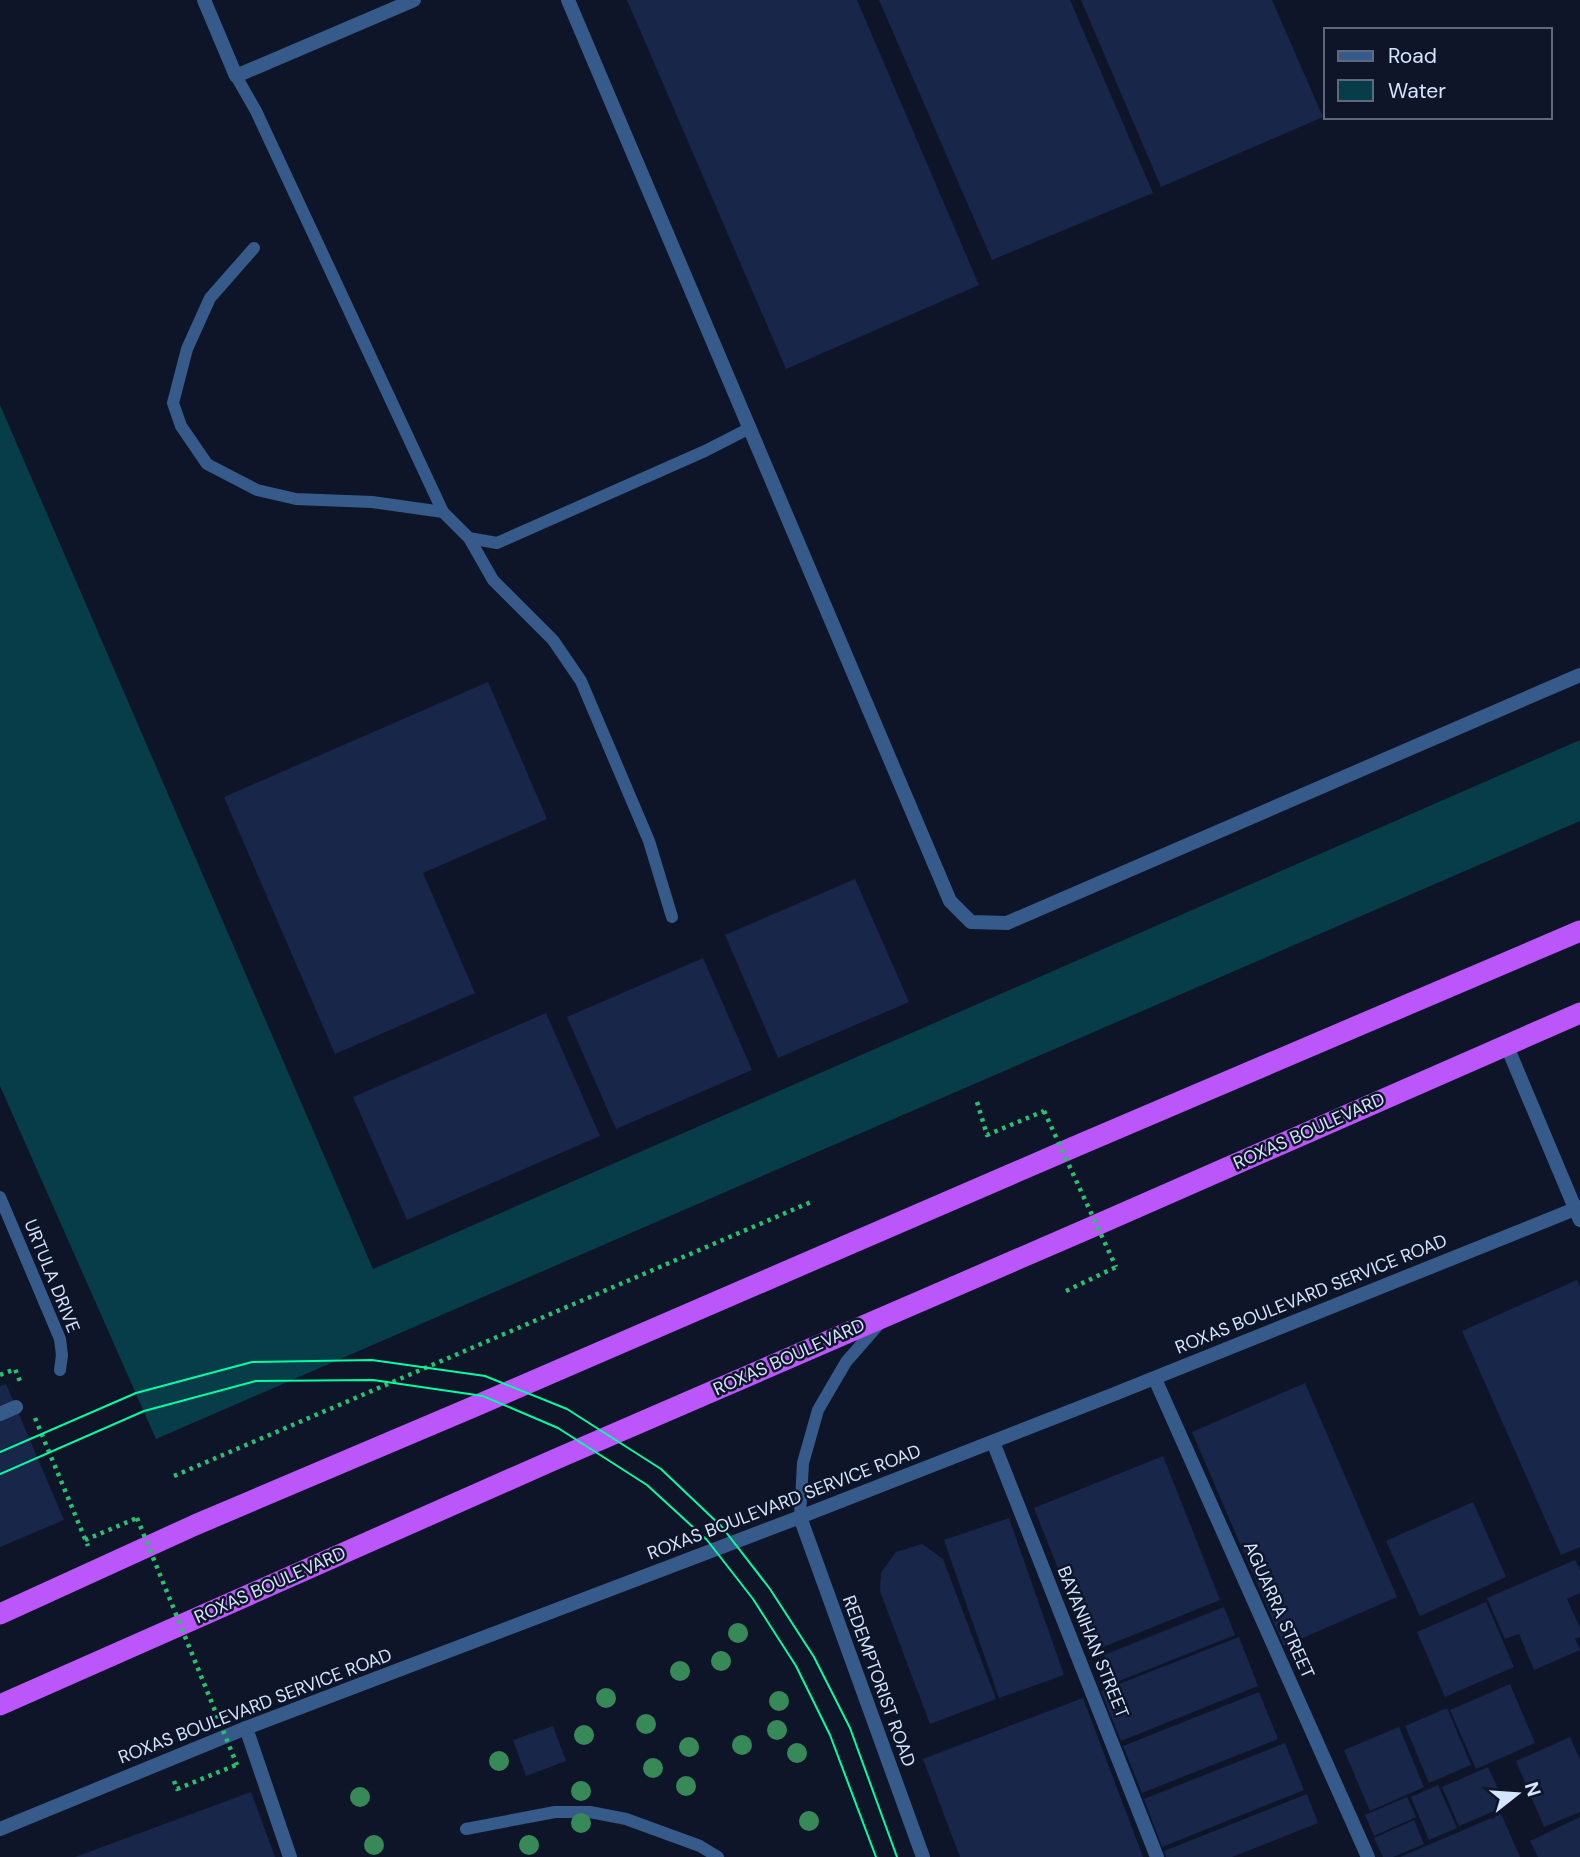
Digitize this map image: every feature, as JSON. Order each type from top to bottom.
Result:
[{"type":"highway","points":[[0,1614],[195,1525],[1580,930]]},
{"type":"highway","name":"ROXAS BOULEVARD","points":[[0,1705],[1580,1013]]},
{"type":"street","points":[[204,0],[236,76],[414,0]]},
{"type":"street","points":[[568,0],[950,901],[971,922],[1007,923],[1580,675]]},
{"type":"street","points":[[1506,1044],[1578,1212]]},
{"type":"street","name":"ROXAS BOULEVARD SERVICE ROAD","points":[[0,1829],[246,1728],[800,1517],[1578,1212]]},
{"type":"street","name":"AGUARRA STREET","points":[[1155,1378],[1368,1857]]},
{"type":"street","points":[[0,1413],[23,1407]]},
{"type":"street","name":"BAYANIHAN STREET","points":[[993,1442],[1157,1857]]},
{"type":"street","name":"REDEMPTORIST ROAD","points":[[800,1517],[923,1857]]},
{"type":"street","points":[[246,1728],[290,1857]]},
{"type":"lane","points":[[236,76],[256,111],[443,512],[468,538],[493,580],[552,640],[581,681],[649,841],[673,917]]},
{"type":"lane","points":[[254,248],[210,298],[187,349],[173,404],[181,426],[207,464],[257,491],[296,499],[372,502],[443,512]]},
{"type":"lane","points":[[468,538],[497,543],[705,451],[750,428]]},
{"type":"lane","name":"URTULA DRIVE","points":[[0,1197],[60,1339],[60,1370]]},
{"type":"lane","points":[[800,1517],[803,1463],[818,1410],[846,1363],[886,1315]]},
{"type":"lane","points":[[466,1829],[555,1812],[590,1812],[639,1823],[700,1846],[718,1857]]},
{"type":"path","points":[[977,1101],[987,1135],[1044,1111],[1116,1267],[1066,1291]]},
{"type":"path","points":[[174,1476],[811,1202]]},
{"type":"path","points":[[0,1376],[15,1369],[25,1395]]},
{"type":"path","points":[[23,1407],[85,1540],[137,1518],[237,1765],[177,1789]]},
{"type":"water","points":[[0,405],[373,1269],[1580,740],[1580,821],[156,1439],[0,1086]]},
{"type":"building","points":[[627,0],[857,0],[979,285],[786,369]]},
{"type":"building","points":[[879,0],[1070,0],[1153,193],[992,260]]},
{"type":"building","points":[[1081,0],[1272,0],[1323,117],[1161,187]]},
{"type":"building","points":[[488,682],[547,819],[423,873],[475,993],[335,1054],[224,797]]},
{"type":"building","points":[[855,879],[909,1002],[778,1058],[725,935]]},
{"type":"building","points":[[703,958],[752,1070],[616,1129],[567,1017]]},
{"type":"building","points":[[546,1013],[600,1136],[407,1220],[353,1097]]},
{"type":"building","points":[[1577,1280],[1580,1287],[1580,1547],[1561,1555],[1462,1331]]},
{"type":"building","points":[[1305,1383],[1397,1597],[1284,1646],[1192,1432]]},
{"type":"building","points":[[6,1384],[64,1520],[0,1547],[0,1386]]},
{"type":"building","points":[[1163,1456],[1220,1600],[1091,1652],[1034,1508]]},
{"type":"building","points":[[1473,1502],[1506,1577],[1420,1616],[1386,1541]]},
{"type":"building","points":[[1009,1518],[1064,1675],[999,1698],[944,1540]]},
{"type":"building","points":[[922,1544],[943,1559],[996,1699],[930,1724],[880,1591],[881,1573],[896,1552]]},
{"type":"building","points":[[1575,1560],[1580,1570],[1580,1593],[1567,1599],[1580,1628],[1580,1637],[1575,1639],[1580,1650],[1534,1670],[1519,1634],[1505,1639],[1487,1598]]},
{"type":"building","points":[[1486,1602],[1514,1667],[1445,1697],[1417,1632]]},
{"type":"building","points":[[1224,1607],[1235,1635],[1114,1683],[1104,1655]]},
{"type":"building","points":[[1239,1637],[1258,1686],[1121,1741],[1101,1691]]},
{"type":"building","points":[[1510,1684],[1535,1743],[1476,1769],[1450,1710]]},
{"type":"building","points":[[1259,1692],[1278,1739],[1142,1793],[1123,1746]]},
{"type":"building","points":[[1083,1698],[1143,1857],[960,1857],[923,1759]]},
{"type":"building","points":[[1447,1708],[1471,1765],[1429,1783],[1405,1726]]},
{"type":"building","points":[[553,1726],[566,1761],[526,1776],[513,1740]]},
{"type":"building","points":[[1399,1727],[1424,1787],[1370,1811],[1344,1750]]},
{"type":"building","points":[[1570,1737],[1580,1760],[1580,1812],[1544,1827],[1516,1761]]},
{"type":"building","points":[[1285,1743],[1304,1790],[1162,1847],[1144,1799]]},
{"type":"building","points":[[1488,1767],[1506,1806],[1459,1826],[1442,1787]]},
{"type":"building","points":[[1438,1785],[1457,1828],[1429,1840],[1411,1797]]},
{"type":"building","points":[[251,1792],[275,1857],[75,1857]]},
{"type":"building","points":[[1307,1794],[1318,1823],[1232,1857],[1166,1857],[1164,1851]]},
{"type":"building","points":[[1407,1797],[1416,1817],[1374,1836],[1365,1815]]},
{"type":"building","points":[[1501,1814],[1520,1857],[1400,1857]]},
{"type":"building","points":[[1580,1817],[1580,1857],[1538,1857],[1530,1841]]},
{"type":"building","points":[[1414,1820],[1424,1844],[1393,1857],[1383,1857],[1374,1838]]},
{"type":"tram line","points":[[0,1452],[136,1393],[252,1362],[372,1360],[485,1376],[567,1409],[661,1469],[722,1527],[770,1589],[814,1657],[850,1728],[897,1857]]},
{"type":"tram line","points":[[0,1474],[144,1411],[256,1381],[373,1380],[483,1396],[558,1428],[647,1485],[707,1540],[753,1599],[796,1666],[830,1735],[876,1857]]}]
